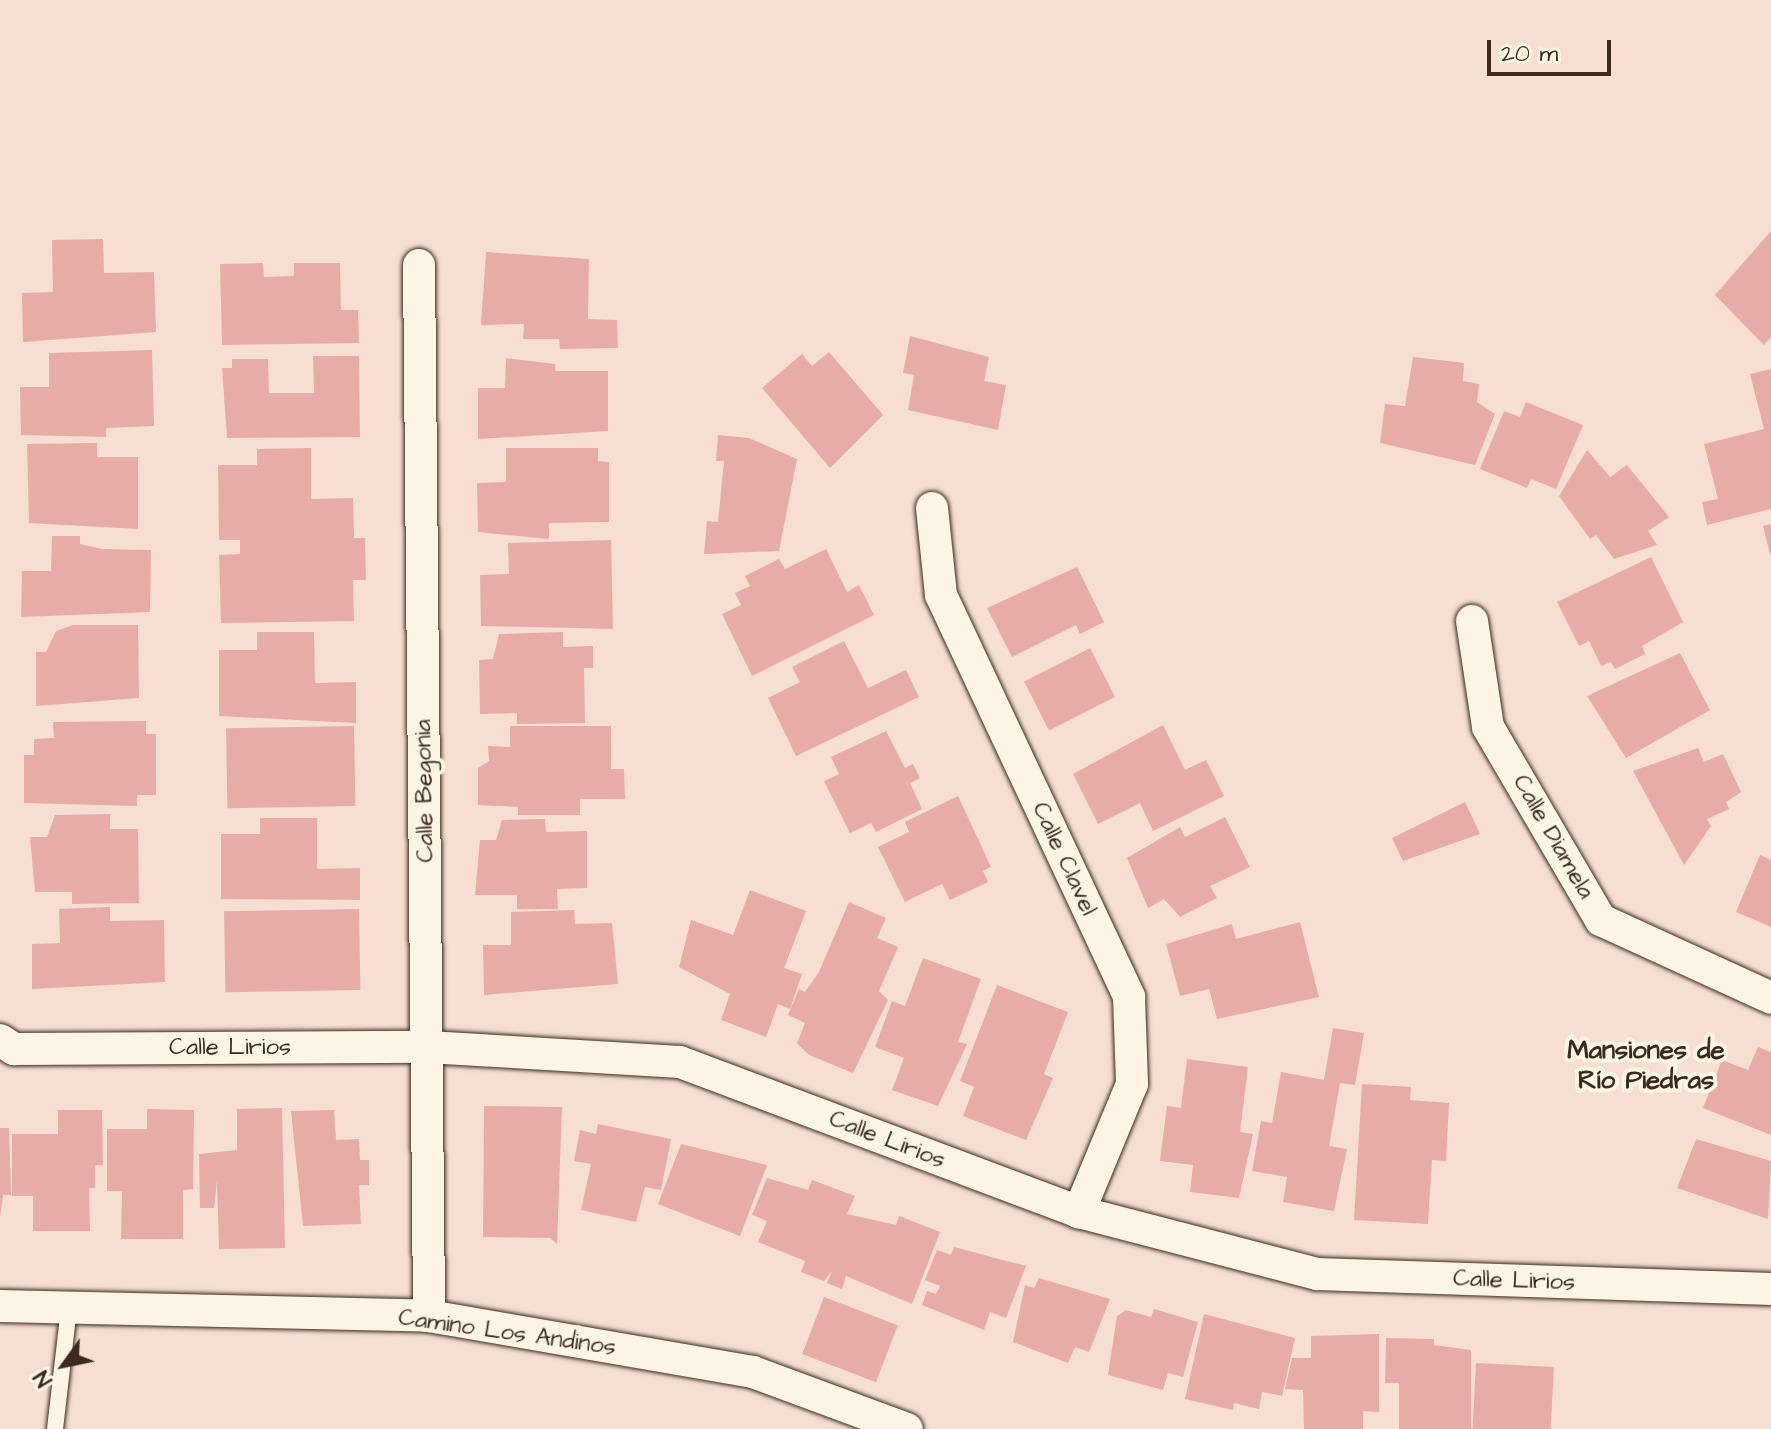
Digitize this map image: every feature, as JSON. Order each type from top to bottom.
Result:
[{"type":"street","name":"Calle Begonia","points":[[419,265],[429,1316]]},
{"type":"street","name":"Calle Clavel","points":[[932,508],[941,595],[1129,997],[1132,1084],[1079,1212]]},
{"type":"street","name":"Calle Diamela","points":[[1472,621],[1488,727],[1601,920],[1771,998]]},
{"type":"street","name":"Calle Lirios","points":[[0,1040],[14,1049],[428,1047],[680,1062],[1079,1212],[1317,1274],[1771,1289]]},
{"type":"street","name":"Camino Los Andinos","points":[[0,1306],[429,1316],[753,1372],[907,1429]]},
{"type":"lane","points":[[55,1429],[69,1308]]},
{"type":"building","points":[[1771,231],[1771,337],[1764,345],[1715,295]]},
{"type":"building","points":[[103,239],[104,273],[154,272],[156,332],[23,342],[22,293],[53,292],[52,240]]},
{"type":"building","points":[[486,252],[589,259],[588,319],[617,320],[618,348],[560,349],[559,339],[523,339],[524,324],[481,325]]},
{"type":"building","points":[[263,263],[264,277],[294,276],[294,263],[340,263],[341,310],[358,310],[359,343],[222,345],[220,264]]},
{"type":"building","points":[[910,336],[989,357],[984,381],[1006,385],[998,430],[908,410],[914,375],[903,373]]},
{"type":"building","points":[[152,350],[154,426],[106,428],[106,437],[21,435],[20,387],[49,387],[49,353]]},
{"type":"building","points":[[829,352],[883,415],[830,468],[762,388],[802,354],[812,366]]},
{"type":"building","points":[[313,356],[359,356],[360,437],[227,438],[222,368],[232,368],[232,359],[268,359],[269,393],[314,393]]},
{"type":"building","points":[[1413,357],[1464,363],[1463,381],[1479,384],[1477,402],[1495,414],[1475,465],[1380,443],[1385,404],[1405,406]]},
{"type":"building","points":[[506,358],[555,364],[555,371],[608,371],[608,431],[478,439],[478,388],[505,388]]},
{"type":"building","points":[[1771,369],[1771,509],[1707,525],[1702,502],[1718,499],[1704,444],[1764,429],[1750,374]]},
{"type":"building","points":[[1526,402],[1583,425],[1556,489],[1531,479],[1527,488],[1480,469],[1504,411],[1520,417]]},
{"type":"building","points":[[718,435],[749,438],[797,459],[779,551],[704,554],[707,521],[718,522],[724,461],[716,461]]},
{"type":"building","points":[[97,443],[97,457],[138,457],[138,529],[29,523],[27,444]]},
{"type":"building","points":[[311,448],[311,499],[353,498],[354,538],[365,538],[366,580],[353,580],[354,621],[221,623],[219,555],[240,554],[240,540],[219,540],[218,465],[257,465],[257,449]]},
{"type":"building","points":[[506,448],[598,448],[598,461],[609,462],[609,522],[549,523],[549,539],[478,532],[477,483],[506,482]]},
{"type":"building","points":[[1587,450],[1610,477],[1627,465],[1669,517],[1648,531],[1657,545],[1614,559],[1596,535],[1590,539],[1559,496]]},
{"type":"building","points":[[1771,524],[1771,554],[1770,554],[1763,526]]},
{"type":"building","points":[[52,536],[80,536],[80,544],[102,549],[151,550],[150,612],[21,617],[22,571],[51,571]]},
{"type":"building","points":[[611,540],[613,629],[481,626],[480,575],[509,574],[508,543]]},
{"type":"building","points":[[826,549],[847,592],[859,585],[874,615],[752,676],[722,614],[741,605],[735,593],[750,586],[745,576],[779,559],[785,569]]},
{"type":"building","points":[[1651,557],[1683,622],[1642,646],[1645,654],[1615,669],[1611,662],[1601,666],[1589,641],[1579,646],[1557,602]]},
{"type":"building","points":[[1077,567],[1104,622],[1080,634],[1076,625],[1012,657],[987,608]]},
{"type":"building","points":[[73,625],[138,625],[139,698],[36,706],[36,652],[46,652],[56,631]]},
{"type":"building","points":[[257,632],[314,632],[315,683],[356,682],[356,723],[219,716],[219,650],[257,650]]},
{"type":"building","points":[[563,632],[563,647],[593,646],[593,668],[584,668],[585,723],[517,724],[517,713],[480,714],[479,660],[493,659],[499,634]]},
{"type":"building","points":[[844,641],[868,688],[906,670],[919,697],[796,756],[768,698],[800,682],[792,667]]},
{"type":"building","points":[[1090,648],[1115,697],[1049,731],[1024,682]]},
{"type":"building","points":[[1680,653],[1710,710],[1626,758],[1587,696]]},
{"type":"building","points":[[146,721],[146,734],[156,734],[156,795],[137,795],[137,806],[24,803],[24,755],[34,755],[34,739],[54,738],[53,722]]},
{"type":"building","points":[[1163,725],[1185,770],[1206,760],[1224,796],[1153,831],[1140,803],[1098,824],[1073,774]]},
{"type":"building","points":[[354,726],[355,806],[227,808],[226,728]]},
{"type":"building","points":[[510,726],[611,726],[611,769],[624,769],[625,799],[580,799],[580,815],[518,815],[518,807],[478,805],[478,768],[489,761],[488,746],[510,747]]},
{"type":"building","points":[[886,731],[905,768],[913,764],[920,778],[910,783],[922,809],[876,832],[871,823],[850,833],[824,781],[839,774],[831,757]]},
{"type":"building","points":[[1698,748],[1704,762],[1723,754],[1741,792],[1726,802],[1729,809],[1707,819],[1711,826],[1684,865],[1633,771]]},
{"type":"building","points":[[958,796],[991,867],[983,871],[988,882],[950,900],[942,884],[905,902],[878,847],[909,832],[905,822]]},
{"type":"building","points":[[1465,802],[1480,834],[1403,861],[1392,838]]},
{"type":"building","points":[[110,814],[110,829],[138,829],[139,903],[72,904],[72,892],[35,892],[30,837],[47,837],[55,815]]},
{"type":"building","points":[[1225,817],[1250,867],[1210,886],[1217,898],[1180,917],[1164,899],[1148,908],[1127,858],[1180,827],[1185,837]]},
{"type":"building","points":[[260,818],[317,818],[317,869],[360,868],[360,900],[221,899],[221,834],[260,834]]},
{"type":"building","points":[[545,819],[546,832],[587,831],[587,888],[557,889],[558,909],[517,909],[517,895],[475,895],[480,840],[496,840],[502,820]]},
{"type":"building","points":[[1760,855],[1771,860],[1771,927],[1736,912]]},
{"type":"building","points":[[750,890],[806,911],[784,968],[802,974],[790,1009],[778,1004],[766,1037],[721,1020],[730,994],[679,967],[691,920],[733,935]]},
{"type":"building","points":[[849,902],[886,918],[877,938],[898,947],[879,991],[888,1000],[853,1073],[809,1055],[797,1043],[805,1023],[788,1015],[799,989],[805,992],[819,972]]},
{"type":"building","points":[[110,907],[110,921],[164,920],[165,982],[32,989],[32,944],[60,943],[59,909]]},
{"type":"building","points":[[359,909],[360,990],[225,992],[224,911]]},
{"type":"building","points":[[574,910],[575,924],[612,923],[618,984],[484,995],[483,945],[511,945],[511,912]]},
{"type":"building","points":[[1300,922],[1319,997],[1217,1019],[1209,989],[1180,996],[1166,944],[1232,924],[1236,939]]},
{"type":"building","points":[[923,958],[981,979],[958,1042],[967,1044],[938,1106],[892,1090],[904,1058],[875,1047],[892,1001],[905,1006]]},
{"type":"building","points":[[997,985],[1068,1012],[1044,1074],[1053,1078],[1026,1140],[963,1116],[974,1087],[960,1081]]},
{"type":"building","points":[[1333,1028],[1364,1033],[1355,1085],[1340,1083],[1329,1146],[1347,1149],[1334,1211],[1283,1202],[1287,1177],[1252,1171],[1261,1121],[1272,1123],[1281,1072],[1324,1080]]},
{"type":"building","points":[[1758,1047],[1771,1052],[1771,1135],[1703,1108],[1722,1060],[1748,1070]]},
{"type":"building","points":[[1187,1059],[1248,1067],[1240,1132],[1253,1134],[1239,1198],[1190,1192],[1193,1165],[1160,1161],[1167,1106],[1181,1108]]},
{"type":"building","points":[[1362,1084],[1411,1087],[1410,1100],[1449,1103],[1446,1161],[1432,1160],[1428,1224],[1354,1220]]},
{"type":"building","points":[[484,1106],[562,1107],[557,1244],[550,1238],[483,1237]]},
{"type":"building","points":[[282,1108],[285,1248],[219,1249],[217,1181],[214,1208],[200,1208],[199,1154],[237,1150],[237,1109]]},
{"type":"building","points":[[147,1109],[194,1110],[193,1189],[183,1190],[183,1239],[121,1239],[122,1191],[107,1191],[107,1129],[147,1129]]},
{"type":"building","points":[[58,1110],[102,1110],[103,1165],[95,1165],[95,1188],[89,1188],[90,1231],[33,1231],[33,1196],[12,1196],[12,1134],[58,1134]]},
{"type":"building","points":[[334,1110],[336,1140],[359,1139],[360,1160],[369,1160],[369,1185],[359,1185],[361,1224],[303,1226],[291,1111]]},
{"type":"building","points":[[598,1124],[671,1139],[661,1190],[645,1187],[636,1222],[581,1210],[591,1164],[574,1161],[580,1130],[596,1134]]},
{"type":"building","points":[[0,1128],[9,1128],[11,1195],[3,1195],[0,1218]]},
{"type":"building","points":[[1696,1139],[1771,1161],[1768,1219],[1677,1188]]},
{"type":"building","points":[[681,1144],[767,1165],[740,1236],[658,1204]]},
{"type":"building","points":[[767,1178],[808,1190],[812,1180],[855,1196],[847,1214],[896,1225],[899,1216],[940,1232],[912,1304],[846,1276],[842,1289],[827,1283],[832,1271],[824,1281],[801,1272],[805,1261],[758,1242],[767,1221],[752,1215]]},
{"type":"building","points":[[954,1247],[1026,1266],[1006,1318],[990,1312],[984,1330],[922,1305],[927,1291],[936,1294],[940,1286],[925,1280],[937,1250],[951,1255]]},
{"type":"building","points":[[1039,1278],[1110,1299],[1089,1352],[1075,1347],[1068,1363],[1013,1342],[1025,1285],[1034,1288]]},
{"type":"building","points":[[824,1297],[898,1325],[876,1382],[802,1354]]},
{"type":"building","points":[[1154,1309],[1198,1322],[1183,1377],[1168,1373],[1163,1390],[1108,1375],[1117,1316],[1126,1310],[1151,1317]]},
{"type":"building","points":[[1204,1314],[1295,1338],[1282,1396],[1262,1392],[1259,1409],[1234,1403],[1233,1410],[1185,1399]]},
{"type":"building","points":[[1379,1334],[1379,1412],[1363,1411],[1363,1429],[1304,1429],[1303,1390],[1285,1389],[1292,1358],[1311,1358],[1311,1336]]},
{"type":"building","points":[[1386,1338],[1434,1339],[1434,1345],[1471,1350],[1471,1429],[1399,1429],[1399,1383],[1385,1383]]},
{"type":"building","points":[[1476,1363],[1554,1367],[1551,1429],[1473,1429]]},
{"type":"district","name":"Mansiones de Río Piedras","points":[[1646,1066]]}]
